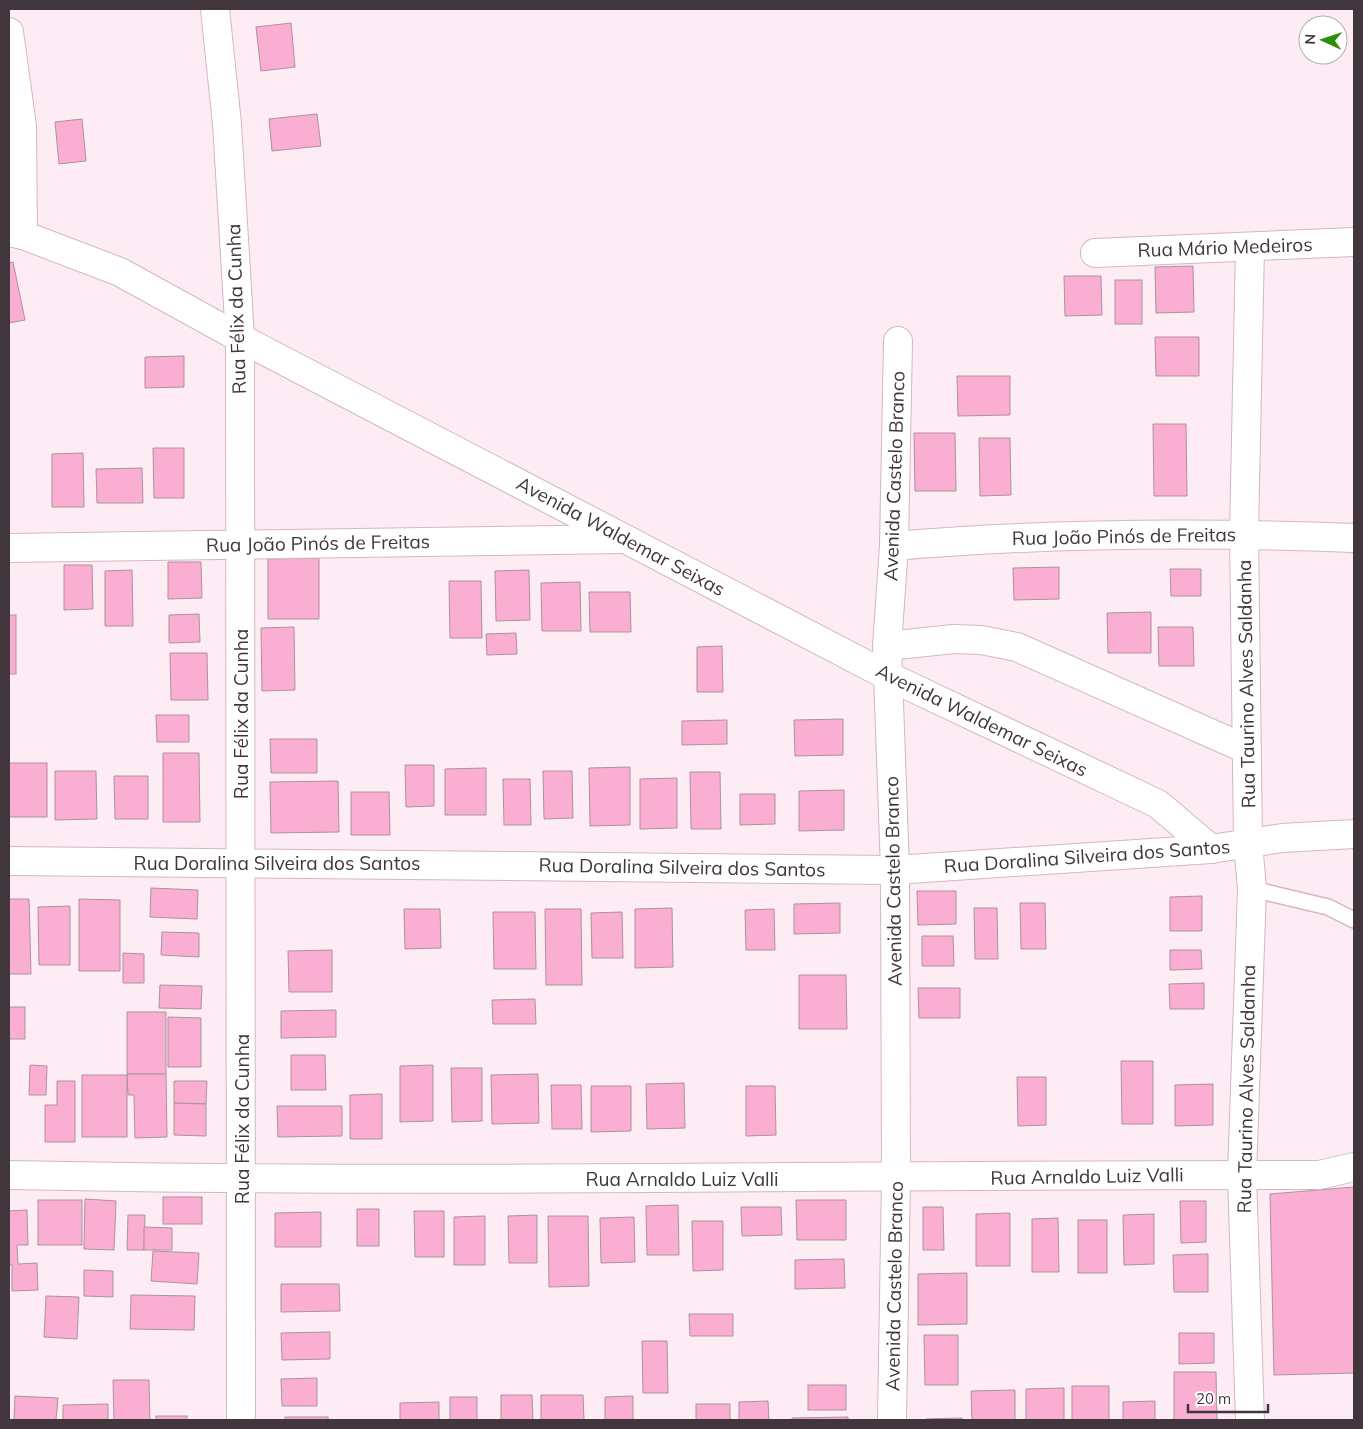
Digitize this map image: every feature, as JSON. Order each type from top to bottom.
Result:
[{"type":"street","name":"Rua Félix da Cunha","points":[[215,9],[227,124],[240,338],[242,1180],[240,1420]]},
{"type":"street","points":[[9,32],[22,126],[16,234]]},
{"type":"street","name":"Avenida Waldemar Seixas","points":[[16,234],[120,272],[240,338],[888,676],[1158,804],[1211,849]]},
{"type":"street","name":"Rua Mário Medeiros","points":[[1095,253],[1354,242]]},
{"type":"street","name":"Rua Taurino Alves Saldanha","points":[[1250,247],[1244,534],[1248,843],[1252,889],[1242,1175],[1250,1420]]},
{"type":"street","name":"Avenida Castelo Branco","points":[[892,1420],[896,1178],[895,870],[887,646],[894,546],[898,341]]},
{"type":"street","name":"Rua João Pinós de Freitas","points":[[894,546],[992,537],[1244,534],[1354,538]]},
{"type":"street","name":"Rua João Pinós de Freitas","points":[[9,548],[241,543],[626,539]]},
{"type":"street","points":[[887,646],[954,639],[981,640],[1017,647],[1246,749]]},
{"type":"street","name":"Rua Doralina Silveira dos Santos","points":[[9,861],[895,870],[1211,849],[1282,838],[1354,834]]},
{"type":"street","name":"Rua Arnaldo Luiz Valli","points":[[9,1175],[242,1180],[896,1178],[1319,1175],[1354,1167]]},
{"type":"lane","points":[[1252,889],[1328,907],[1354,920]]},
{"type":"building","points":[[291,23],[295,67],[261,71],[256,27]]},
{"type":"building","points":[[317,114],[321,146],[272,151],[269,119]]},
{"type":"building","points":[[82,119],[86,161],[59,164],[55,122]]},
{"type":"building","points":[[13,262],[25,320],[9,323],[9,263]]},
{"type":"building","points":[[1193,266],[1194,312],[1156,313],[1155,267]]},
{"type":"building","points":[[1064,276],[1101,276],[1102,315],[1065,316]]},
{"type":"building","points":[[1115,280],[1142,280],[1142,324],[1115,324]]},
{"type":"building","points":[[1155,337],[1199,337],[1199,376],[1156,376]]},
{"type":"building","points":[[184,356],[184,387],[145,388],[145,357]]},
{"type":"building","points":[[957,376],[1010,376],[1010,415],[958,416]]},
{"type":"building","points":[[1153,424],[1186,424],[1187,496],[1154,496]]},
{"type":"building","points":[[914,433],[955,433],[956,491],[915,491]]},
{"type":"building","points":[[979,438],[1010,438],[1011,495],[980,496]]},
{"type":"building","points":[[153,448],[184,448],[184,498],[154,498]]},
{"type":"building","points":[[83,453],[84,507],[52,507],[52,454]]},
{"type":"building","points":[[142,468],[143,503],[97,503],[96,469]]},
{"type":"building","points":[[319,558],[319,619],[268,619],[268,559]]},
{"type":"building","points":[[168,562],[201,562],[202,598],[168,599]]},
{"type":"building","points":[[64,565],[92,565],[93,609],[64,610]]},
{"type":"building","points":[[1059,567],[1059,599],[1014,600],[1013,568]]},
{"type":"building","points":[[1170,569],[1201,569],[1201,596],[1171,596]]},
{"type":"building","points":[[132,570],[133,626],[105,626],[105,571]]},
{"type":"building","points":[[529,570],[530,620],[496,621],[495,571]]},
{"type":"building","points":[[449,581],[481,581],[482,638],[450,638]]},
{"type":"building","points":[[580,582],[581,631],[542,631],[541,583]]},
{"type":"building","points":[[589,592],[630,592],[631,632],[590,632]]},
{"type":"building","points":[[1151,612],[1151,653],[1108,653],[1107,613]]},
{"type":"building","points":[[199,614],[200,642],[169,643],[169,615]]},
{"type":"building","points":[[9,615],[16,615],[16,674],[9,674]]},
{"type":"building","points":[[294,627],[295,690],[262,691],[261,628]]},
{"type":"building","points":[[1158,627],[1193,627],[1194,666],[1159,666]]},
{"type":"building","points":[[516,633],[517,654],[487,655],[486,634]]},
{"type":"building","points":[[722,646],[723,692],[697,692],[697,647]]},
{"type":"building","points":[[170,653],[207,653],[208,700],[171,700]]},
{"type":"building","points":[[156,715],[189,715],[189,742],[157,742]]},
{"type":"building","points":[[843,719],[843,755],[795,756],[794,720]]},
{"type":"building","points":[[727,720],[727,744],[682,745],[682,721]]},
{"type":"building","points":[[270,739],[317,739],[317,773],[271,773]]},
{"type":"building","points":[[163,753],[199,753],[200,822],[163,822]]},
{"type":"building","points":[[9,763],[47,763],[47,817],[9,817]]},
{"type":"building","points":[[405,765],[434,765],[434,806],[406,807]]},
{"type":"building","points":[[630,767],[630,825],[590,826],[589,768]]},
{"type":"building","points":[[486,768],[486,815],[445,815],[445,769]]},
{"type":"building","points":[[55,771],[96,771],[97,819],[55,820]]},
{"type":"building","points":[[543,771],[572,771],[573,818],[544,819]]},
{"type":"building","points":[[690,772],[720,772],[721,829],[691,829]]},
{"type":"building","points":[[114,776],[148,776],[148,819],[115,819]]},
{"type":"building","points":[[677,778],[677,828],[640,829],[640,779]]},
{"type":"building","points":[[503,779],[530,779],[531,825],[504,825]]},
{"type":"building","points":[[338,781],[339,832],[271,833],[270,782]]},
{"type":"building","points":[[844,790],[844,830],[799,831],[799,791]]},
{"type":"building","points":[[351,792],[389,792],[390,835],[351,835]]},
{"type":"building","points":[[740,794],[775,794],[775,824],[740,825]]},
{"type":"building","points":[[151,888],[198,890],[197,919],[150,917]]},
{"type":"building","points":[[917,891],[956,891],[956,924],[918,925]]},
{"type":"building","points":[[1202,896],[1202,931],[1170,931],[1170,897]]},
{"type":"building","points":[[9,899],[29,899],[31,974],[9,974]]},
{"type":"building","points":[[79,899],[120,900],[120,971],[79,971]]},
{"type":"building","points":[[840,903],[840,933],[794,934],[794,904]]},
{"type":"building","points":[[1020,903],[1045,903],[1046,949],[1021,949]]},
{"type":"building","points":[[70,906],[70,965],[39,965],[38,907]]},
{"type":"building","points":[[672,908],[673,967],[635,968],[635,909]]},
{"type":"building","points":[[974,908],[997,908],[998,959],[975,959]]},
{"type":"building","points":[[404,909],[440,909],[441,948],[405,949]]},
{"type":"building","points":[[545,909],[581,909],[582,985],[546,985]]},
{"type":"building","points":[[774,909],[775,950],[746,950],[745,910]]},
{"type":"building","points":[[493,912],[535,912],[536,969],[494,969]]},
{"type":"building","points":[[622,912],[623,958],[592,958],[591,913]]},
{"type":"building","points":[[162,932],[199,933],[199,957],[161,955]]},
{"type":"building","points":[[922,936],[953,936],[954,966],[922,966]]},
{"type":"building","points":[[332,950],[332,992],[289,992],[288,951]]},
{"type":"building","points":[[1170,950],[1201,950],[1202,969],[1170,970]]},
{"type":"building","points":[[123,953],[144,954],[144,983],[123,983]]},
{"type":"building","points":[[799,975],[846,975],[847,1029],[799,1029]]},
{"type":"building","points":[[1204,983],[1204,1009],[1170,1009],[1169,984]]},
{"type":"building","points":[[160,985],[202,986],[201,1009],[159,1008]]},
{"type":"building","points":[[918,988],[960,988],[960,1018],[919,1018]]},
{"type":"building","points":[[535,999],[536,1024],[493,1024],[492,1000]]},
{"type":"building","points":[[9,1007],[25,1007],[25,1039],[9,1039]]},
{"type":"building","points":[[336,1010],[336,1037],[281,1038],[281,1011]]},
{"type":"building","points":[[127,1012],[166,1012],[166,1074],[127,1074]]},
{"type":"building","points":[[168,1017],[201,1018],[201,1067],[168,1067]]},
{"type":"building","points":[[291,1055],[325,1055],[326,1090],[291,1090]]},
{"type":"building","points":[[1121,1061],[1153,1061],[1153,1124],[1122,1124]]},
{"type":"building","points":[[30,1065],[47,1066],[46,1095],[29,1095]]},
{"type":"building","points":[[433,1065],[433,1121],[400,1122],[400,1066]]},
{"type":"building","points":[[451,1068],[482,1068],[482,1121],[452,1122]]},
{"type":"building","points":[[127,1074],[166,1074],[167,1137],[135,1138],[134,1095],[128,1095]]},
{"type":"building","points":[[538,1074],[539,1123],[492,1124],[491,1075]]},
{"type":"building","points":[[82,1075],[127,1075],[127,1137],[82,1137]]},
{"type":"building","points":[[1017,1077],[1046,1077],[1046,1125],[1018,1126]]},
{"type":"building","points":[[57,1081],[75,1081],[75,1142],[45,1142],[45,1105],[57,1105]]},
{"type":"building","points":[[174,1081],[207,1081],[206,1104],[174,1103]]},
{"type":"building","points":[[684,1083],[685,1128],[647,1129],[646,1084]]},
{"type":"building","points":[[1213,1084],[1213,1125],[1175,1126],[1175,1085]]},
{"type":"building","points":[[551,1085],[581,1085],[582,1129],[552,1129]]},
{"type":"building","points":[[591,1086],[631,1086],[631,1131],[591,1132]]},
{"type":"building","points":[[746,1086],[775,1086],[776,1135],[746,1136]]},
{"type":"building","points":[[382,1094],[382,1139],[350,1139],[350,1095]]},
{"type":"building","points":[[174,1103],[206,1104],[206,1136],[174,1135]]},
{"type":"building","points":[[277,1106],[342,1106],[342,1136],[278,1137]]},
{"type":"building","points":[[1354,1187],[1354,1373],[1274,1375],[1270,1194]]},
{"type":"building","points":[[163,1197],[202,1197],[202,1224],[163,1224]]},
{"type":"building","points":[[85,1199],[116,1201],[114,1250],[84,1249]]},
{"type":"building","points":[[38,1200],[82,1200],[82,1245],[38,1245]]},
{"type":"building","points":[[796,1200],[846,1200],[846,1240],[797,1240]]},
{"type":"building","points":[[1180,1201],[1206,1201],[1206,1242],[1181,1243]]},
{"type":"building","points":[[678,1205],[679,1255],[647,1255],[646,1206]]},
{"type":"building","points":[[741,1207],[781,1207],[782,1235],[742,1236]]},
{"type":"building","points":[[923,1207],[943,1207],[944,1250],[923,1250]]},
{"type":"building","points":[[357,1209],[379,1209],[379,1246],[357,1246]]},
{"type":"building","points":[[27,1210],[28,1245],[17,1245],[18,1264],[37,1263],[38,1290],[12,1291],[12,1265],[9,1265],[9,1211]]},
{"type":"building","points":[[414,1211],[444,1211],[444,1257],[415,1257]]},
{"type":"building","points":[[321,1212],[321,1247],[275,1247],[275,1213]]},
{"type":"building","points":[[1010,1213],[1010,1266],[976,1266],[976,1214]]},
{"type":"building","points":[[1154,1214],[1154,1264],[1124,1265],[1123,1215]]},
{"type":"building","points":[[128,1215],[145,1215],[144,1250],[127,1250]]},
{"type":"building","points":[[537,1215],[537,1263],[509,1263],[508,1216]]},
{"type":"building","points":[[485,1216],[485,1265],[454,1265],[454,1217]]},
{"type":"building","points":[[548,1216],[588,1216],[589,1286],[549,1287]]},
{"type":"building","points":[[634,1217],[635,1262],[601,1263],[600,1218]]},
{"type":"building","points":[[1058,1218],[1059,1272],[1032,1272],[1032,1219]]},
{"type":"building","points":[[1078,1220],[1107,1220],[1107,1273],[1078,1273]]},
{"type":"building","points":[[692,1221],[723,1221],[723,1270],[693,1271]]},
{"type":"building","points":[[144,1227],[172,1228],[172,1250],[144,1250]]},
{"type":"building","points":[[153,1251],[199,1253],[197,1284],[151,1281]]},
{"type":"building","points":[[1208,1254],[1208,1292],[1174,1292],[1173,1255]]},
{"type":"building","points":[[844,1259],[845,1288],[795,1289],[795,1260]]},
{"type":"building","points":[[84,1270],[113,1271],[113,1297],[84,1296]]},
{"type":"building","points":[[967,1273],[967,1324],[918,1325],[918,1274]]},
{"type":"building","points":[[281,1284],[339,1284],[340,1311],[281,1312]]},
{"type":"building","points":[[131,1295],[195,1296],[194,1330],[130,1329]]},
{"type":"building","points":[[46,1296],[79,1297],[77,1339],[44,1337]]},
{"type":"building","points":[[689,1314],[733,1314],[733,1336],[690,1336]]},
{"type":"building","points":[[330,1332],[330,1359],[282,1360],[281,1333]]},
{"type":"building","points":[[1179,1333],[1214,1333],[1214,1363],[1179,1364]]},
{"type":"building","points":[[924,1335],[958,1335],[958,1385],[925,1385]]},
{"type":"building","points":[[642,1341],[667,1341],[668,1393],[643,1393]]},
{"type":"building","points":[[1174,1372],[1216,1372],[1217,1420],[1174,1420]]},
{"type":"building","points":[[317,1378],[317,1406],[282,1406],[281,1379]]},
{"type":"building","points":[[113,1380],[149,1380],[150,1420],[114,1420]]},
{"type":"building","points":[[808,1385],[846,1385],[846,1410],[808,1410]]},
{"type":"building","points":[[1072,1386],[1109,1386],[1109,1420],[1072,1420]]},
{"type":"building","points":[[1064,1388],[1064,1420],[1026,1420],[1026,1389]]},
{"type":"building","points":[[1015,1390],[1015,1420],[972,1420],[971,1391]]},
{"type":"building","points":[[501,1395],[532,1395],[533,1420],[501,1420]]},
{"type":"building","points":[[541,1395],[583,1395],[584,1420],[541,1420]]},
{"type":"building","points":[[15,1396],[58,1398],[56,1420],[14,1420]]},
{"type":"building","points":[[633,1396],[633,1420],[605,1420],[605,1397]]},
{"type":"building","points":[[450,1397],[477,1397],[477,1420],[450,1420]]},
{"type":"building","points":[[768,1401],[769,1420],[739,1420],[739,1402]]},
{"type":"building","points":[[1155,1401],[1155,1420],[1123,1420],[1123,1402]]},
{"type":"building","points":[[439,1402],[439,1420],[400,1420],[400,1403]]},
{"type":"building","points":[[108,1404],[108,1420],[63,1420],[63,1405]]},
{"type":"building","points":[[696,1404],[730,1404],[730,1420],[696,1420]]},
{"type":"building","points":[[156,1416],[187,1416],[187,1420],[156,1420]]},
{"type":"building","points":[[285,1417],[328,1417],[328,1420],[285,1420]]},
{"type":"building","points":[[848,1417],[848,1420],[792,1420],[792,1418]]},
{"type":"building","points":[[962,1418],[962,1420],[926,1420],[926,1419]]}]
